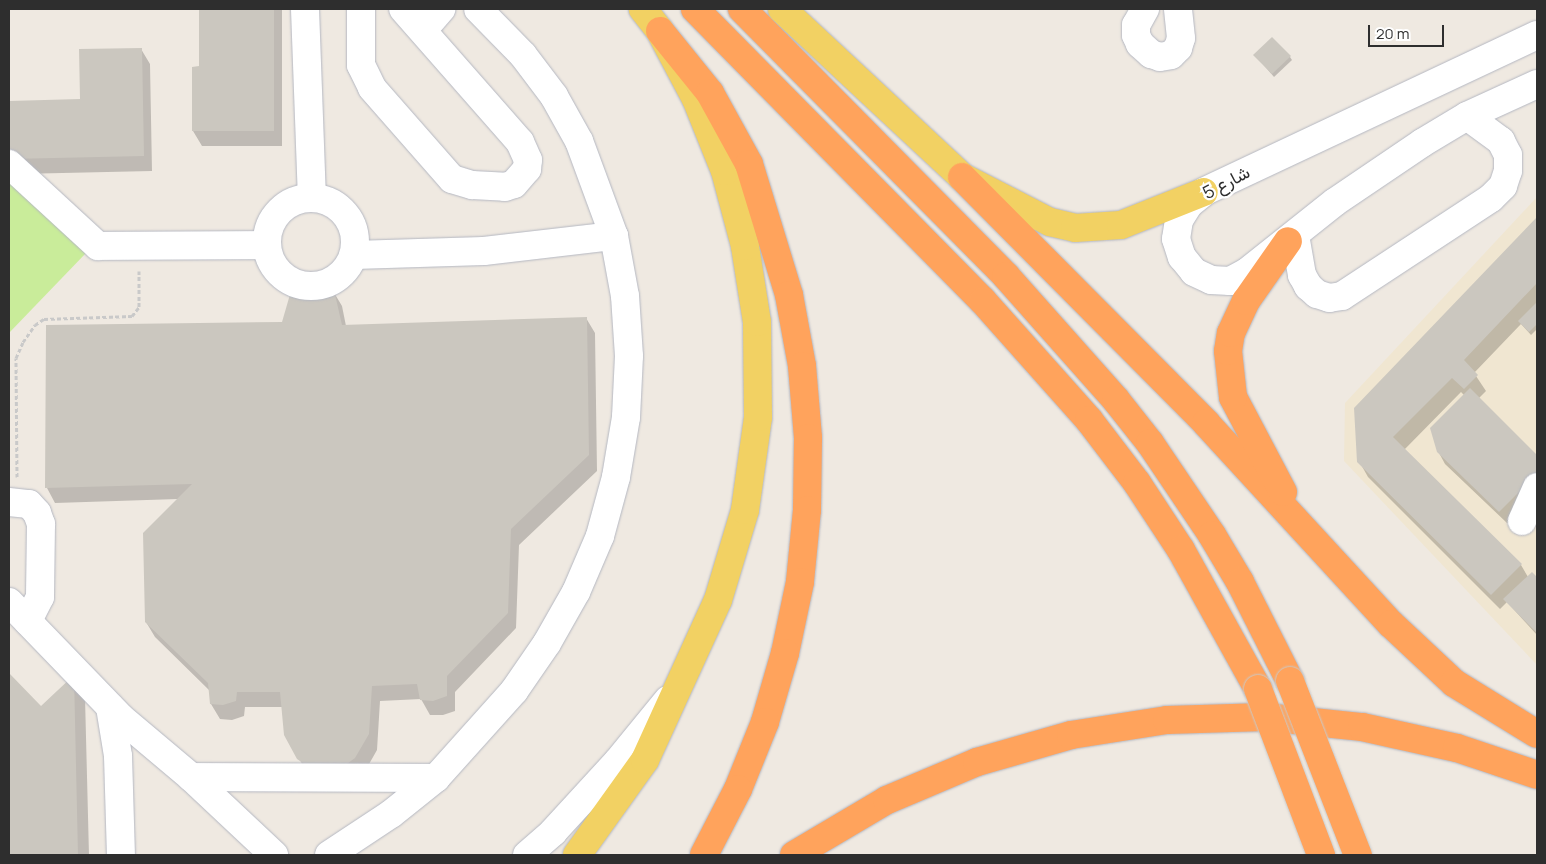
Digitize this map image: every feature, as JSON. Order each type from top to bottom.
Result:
[{"type":"highway","points":[[695,9],[983,301],[1089,420],[1137,483],[1181,550],[1258,689],[1321,855]]},
{"type":"highway","points":[[742,9],[999,269],[1116,400],[1177,481],[1240,582],[1290,681],[1358,855]]},
{"type":"highway","points":[[660,31],[710,93],[749,164],[789,295],[802,366],[808,438],[807,510],[802,564],[786,653],[765,722],[738,789],[704,855]]},
{"type":"highway","points":[[962,176],[1206,423],[1390,624],[1454,683],[1537,734]]},
{"type":"highway","points":[[1291,238],[1237,317],[1228,351],[1228,374],[1233,397],[1243,418],[1304,531]]},
{"type":"highway","points":[[794,855],[887,800],[977,762],[1071,735],[1168,720],[1265,717],[1362,726],[1457,748],[1537,775]]},
{"type":"main road","points":[[577,855],[645,760],[684,680],[718,600],[745,510],[758,417],[757,322],[745,246],[725,171],[696,99],[660,31],[642,9]]},
{"type":"main road","points":[[782,9],[962,176],[1050,222],[1075,228],[1121,225],[1204,192]]},
{"type":"street","points":[[304,9],[312,198]]},
{"type":"street","points":[[361,9],[360,65],[372,88],[452,179],[472,185],[505,187],[514,184],[527,169],[528,160],[520,142],[403,9]]},
{"type":"street","points":[[423,30],[440,9]]},
{"type":"street","points":[[329,855],[391,814],[436,778],[508,698],[547,642],[576,592],[600,536],[616,477],[626,417],[629,365],[625,296],[614,236],[579,141],[554,96],[523,55],[478,9]]},
{"type":"street","points":[[1145,9],[1136,25],[1136,35],[1140,44],[1151,54],[1160,57],[1171,55],[1178,48],[1181,38],[1178,9]]},
{"type":"street","name":"شارع 5","points":[[1537,35],[1204,192],[1188,204],[1179,220],[1176,239],[1182,257],[1194,272],[1211,280],[1230,280],[1291,238],[1378,172],[1467,116],[1537,84]]},
{"type":"street","points":[[1291,238],[1302,275],[1308,286],[1329,298],[1342,296],[1491,198],[1503,186],[1508,171],[1508,155],[1501,141],[1467,116]]},
{"type":"street","points":[[9,164],[98,246],[266,244]]},
{"type":"street","points":[[312,198],[334,204],[350,221],[354,232],[354,255],[347,269],[336,280],[321,286],[306,287],[291,282],[278,273],[269,260],[266,244],[274,217],[291,203],[312,198]]},
{"type":"street","points":[[354,255],[484,251],[614,236]]},
{"type":"street","points":[[1522,522],[1537,487]]},
{"type":"street","points":[[13,501],[29,504],[37,513],[40,524],[40,597],[28,621]]},
{"type":"street","points":[[9,602],[110,707],[191,777],[274,855]]},
{"type":"street","points":[[527,855],[553,832],[618,760],[684,680]]},
{"type":"street","points":[[110,707],[117,744],[121,855]]},
{"type":"street","points":[[118,781],[139,760],[160,756],[170,759]]},
{"type":"street","points":[[191,777],[436,778]]},
{"type":"path","points":[[13,501],[16,358],[23,342],[44,319],[132,316],[139,307],[140,246]]},
{"type":"shaded area","points":[[1537,197],[1537,665],[1344,461],[1345,403]]},
{"type":"green space","points":[[9,176],[86,253],[9,333]]},
{"type":"building","points":[[199,9],[274,9],[274,131],[192,131],[192,67],[199,66]]},
{"type":"building","points":[[1272,37],[1291,56],[1272,74],[1253,55]]},
{"type":"building","points":[[142,48],[144,156],[9,159],[9,101],[80,99],[79,49]]},
{"type":"building","points":[[1537,217],[1537,283],[1464,360],[1478,375],[1464,389],[1452,378],[1393,437],[1522,564],[1491,595],[1357,462],[1354,408]]},
{"type":"building","points":[[334,290],[342,325],[587,317],[589,455],[511,529],[508,613],[447,676],[447,696],[433,701],[420,700],[417,684],[372,686],[369,734],[355,758],[340,769],[312,769],[297,759],[284,735],[280,692],[237,692],[236,701],[223,705],[210,704],[208,683],[145,622],[143,533],[192,484],[45,488],[46,325],[282,322],[291,291]]},
{"type":"building","points":[[1536,303],[1537,324],[1529,332],[1518,321]]},
{"type":"building","points":[[1470,388],[1537,455],[1537,474],[1499,512],[1437,452],[1430,428]]},
{"type":"building","points":[[1532,572],[1537,577],[1537,633],[1503,599]]},
{"type":"building","points":[[9,673],[41,706],[74,675],[78,855],[9,855]]}]
